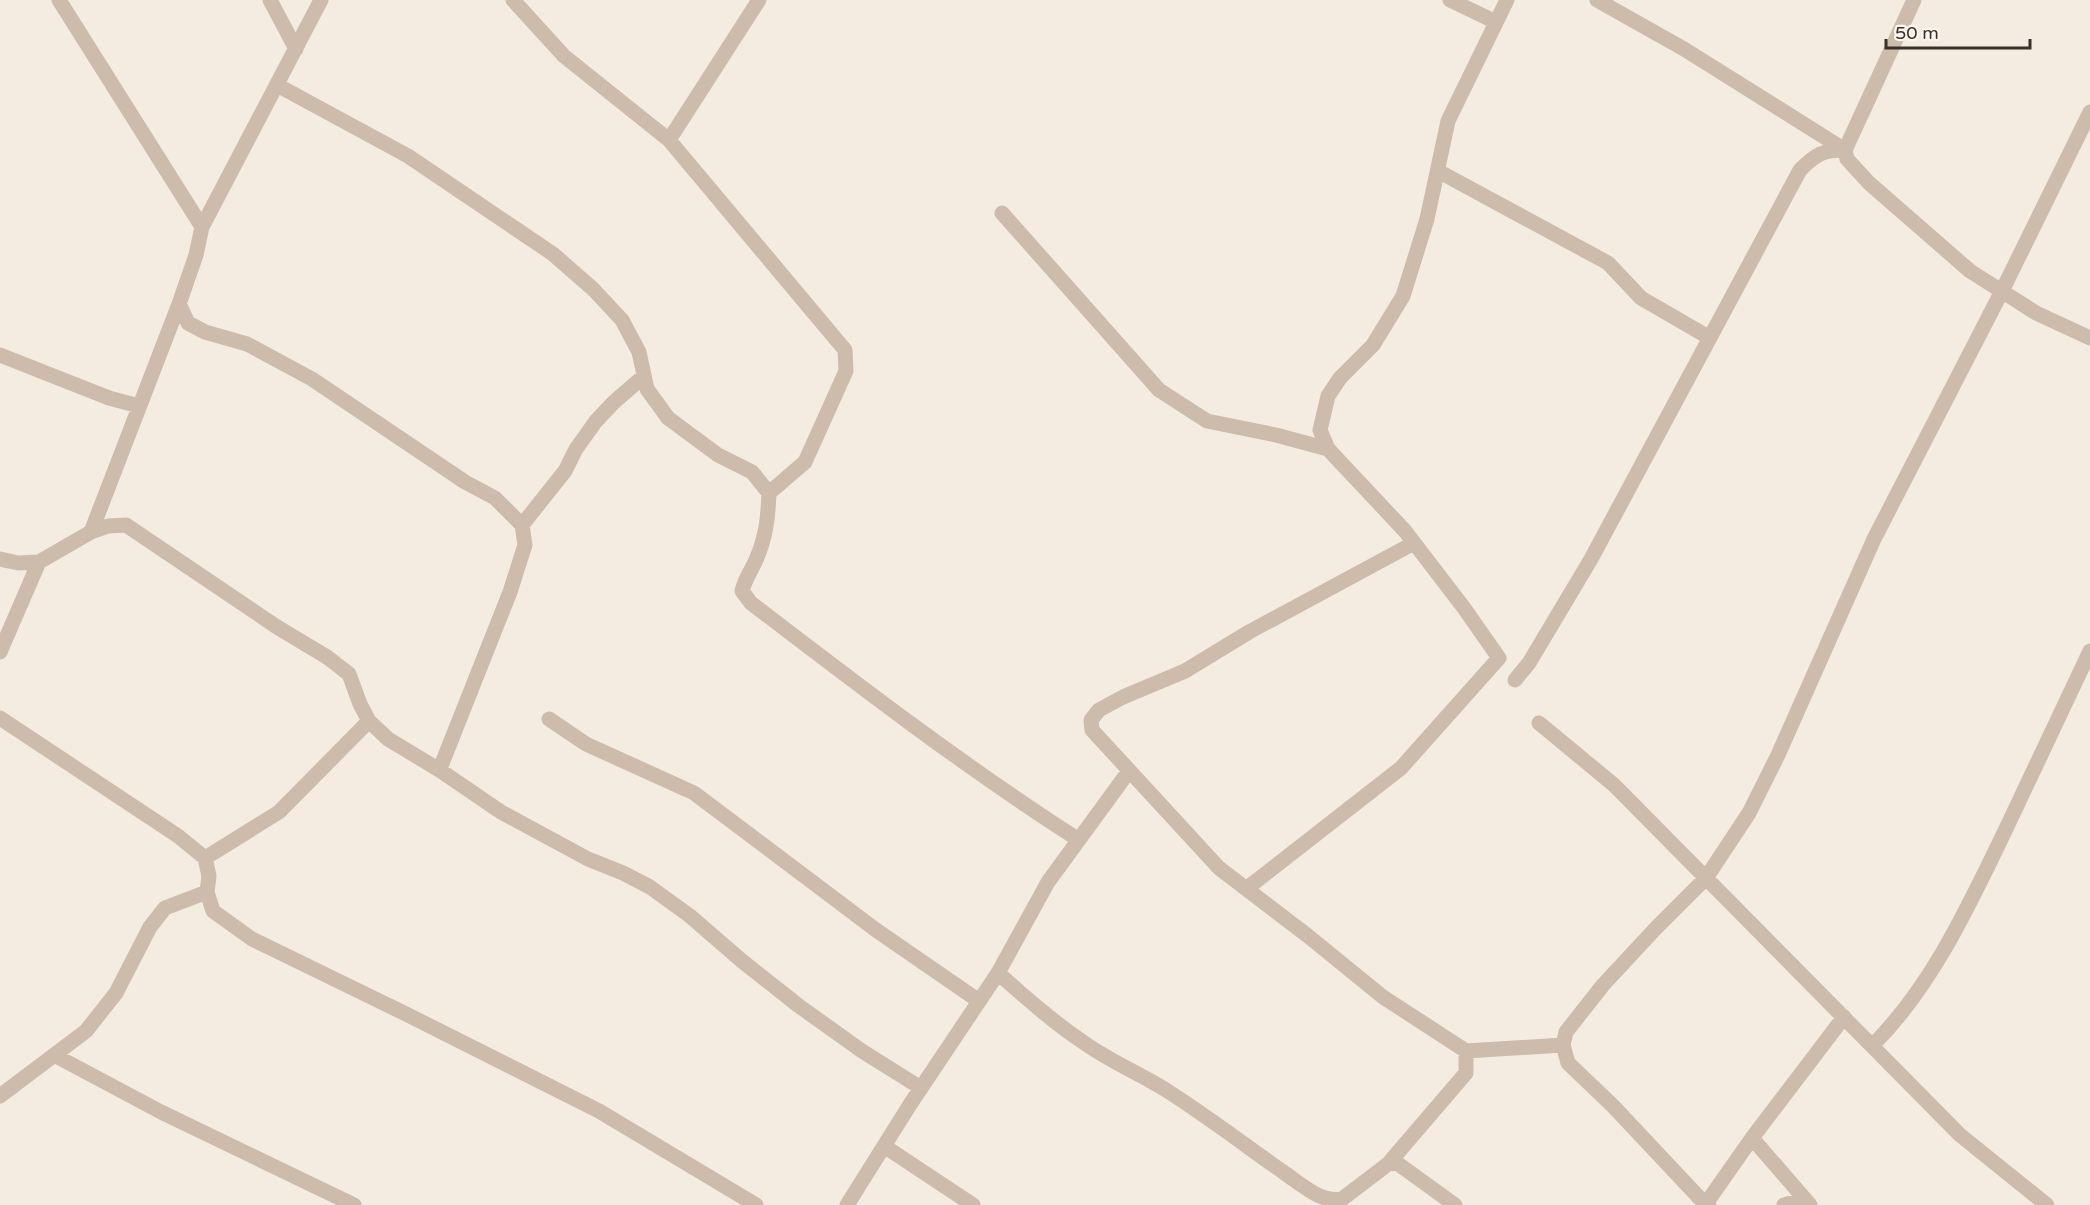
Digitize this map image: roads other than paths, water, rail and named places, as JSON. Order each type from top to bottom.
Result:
[{"type":"street","points":[[59,0],[202,227]]},
{"type":"street","points":[[270,0],[296,49]]},
{"type":"street","points":[[91,532],[179,304],[196,255],[202,227],[321,0]]},
{"type":"street","points":[[513,0],[564,56],[669,140],[845,350],[846,371],[805,462],[769,493]]},
{"type":"street","points":[[669,140],[759,0]]},
{"type":"street","points":[[1450,0],[1496,22]]},
{"type":"street","points":[[1246,889],[1401,768],[1499,658],[1414,543],[1328,449],[1320,430],[1328,396],[1340,378],[1373,345],[1403,296],[1427,219],[1448,121],[1507,0]]},
{"type":"street","points":[[1596,0],[1684,49],[1845,150]]},
{"type":"street","points":[[1914,0],[1845,150],[1847,159],[1869,183],[1970,271],[2036,313],[2090,338]]},
{"type":"street","points":[[277,85],[408,156],[553,254],[593,289],[622,320],[639,352],[647,389],[668,418],[718,455],[752,472],[769,493],[768,522],[742,591],[751,603],[902,718],[1012,797],[1080,840]]},
{"type":"street","points":[[1844,1017],[1752,1138],[1706,1205],[1614,1106],[1568,1062],[1563,1045],[1566,1032],[1604,986],[1656,928],[1706,878],[1749,813],[1778,755],[1874,539],[2002,291],[2090,112]]},
{"type":"street","points":[[1515,680],[1529,663],[1591,559],[1800,170],[1826,150],[1845,150]]},
{"type":"street","points":[[1438,171],[1608,262],[1641,298],[1710,338]]},
{"type":"street","points":[[1002,213],[1159,390],[1207,421],[1276,435],[1328,449]]},
{"type":"street","points":[[179,304],[188,323],[205,332],[247,344],[312,379],[465,482],[495,498],[522,525],[525,545],[519,564],[441,771]]},
{"type":"street","points":[[0,355],[109,398],[139,406]]},
{"type":"street","points":[[522,525],[565,471],[576,449],[596,421],[644,376]]},
{"type":"street","points":[[0,559],[18,563],[39,562],[91,532],[108,526],[126,525],[277,627],[327,657],[349,674],[369,722],[388,739],[441,771],[501,812],[588,859],[650,887],[690,916],[799,1006],[862,1051],[921,1088]]},
{"type":"street","points":[[1414,543],[1248,632],[1185,671],[1123,697],[1094,714],[1091,720],[1092,730],[1219,868],[1383,997],[1466,1051],[1563,1045]]},
{"type":"street","points":[[0,652],[39,562]]},
{"type":"street","points":[[1872,1046],[1895,1023],[1955,933],[2090,651]]},
{"type":"street","points":[[0,718],[178,836],[205,858],[209,876],[207,892],[213,911],[252,939],[600,1111],[756,1205]]},
{"type":"street","points":[[549,719],[586,744],[694,793],[876,930],[979,1001]]},
{"type":"street","points":[[205,858],[279,812],[369,722]]},
{"type":"street","points":[[1539,723],[1614,785],[1960,1135],[2047,1205]]},
{"type":"street","points":[[847,1205],[921,1088],[998,973],[1048,882],[1129,771]]},
{"type":"street","points":[[0,1096],[86,1031],[116,993],[150,927],[165,908],[207,892]]},
{"type":"street","points":[[998,973],[1036,1007],[1081,1041],[1114,1063],[1163,1088],[1224,1128],[1313,1192],[1333,1201],[1342,1199],[1388,1164],[1466,1073],[1466,1051]]},
{"type":"street","points":[[54,1055],[161,1112],[354,1205]]},
{"type":"street","points":[[1752,1138],[1807,1202]]},
{"type":"street","points":[[884,1146],[973,1205]]},
{"type":"street","points":[[1388,1164],[1397,1163],[1404,1167],[1455,1205]]},
{"type":"street","points":[[1784,1205],[1807,1202]]}]
